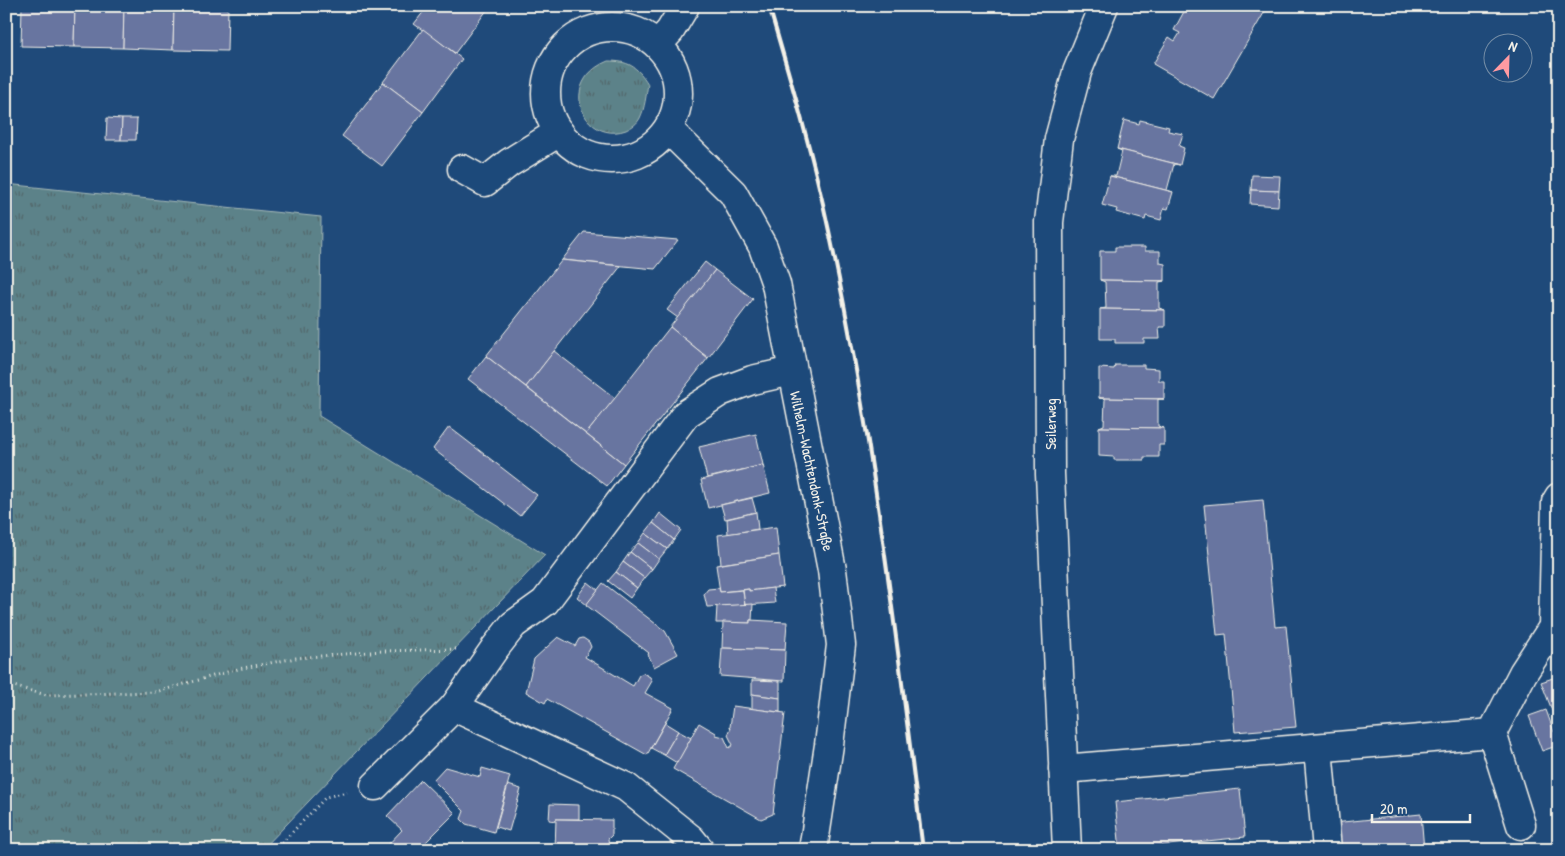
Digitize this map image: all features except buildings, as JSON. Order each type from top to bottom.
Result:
[{"type":"street","points":[[659,43],[670,30],[685,6]]},
{"type":"street","name":"Seilerweg","points":[[1067,850],[1050,474],[1048,222],[1059,139],[1077,72],[1104,6]]},
{"type":"street","points":[[609,17],[659,43],[670,58],[676,76],[677,108],[668,129],[648,149],[626,157],[594,156],[576,148],[559,132],[548,111],[546,86],[552,63],[561,50],[579,35],[609,17]]},
{"type":"street","name":"Wilhelm-Wachtendonk-Straße","points":[[668,129],[733,193],[763,247],[776,284],[832,570],[840,645],[829,745],[813,850]]},
{"type":"street","points":[[462,169],[485,182],[509,163],[559,132]]},
{"type":"street","points":[[376,786],[454,707],[513,625],[544,602],[686,414],[720,392],[752,380],[792,372]]},
{"type":"street","points":[[1521,825],[1492,733],[1523,673],[1556,626],[1556,502],[1559,497]]},
{"type":"street","points":[[454,707],[626,786],[692,839],[700,850]]},
{"type":"street","points":[[1063,769],[1492,733]]},
{"type":"street","points":[[1318,748],[1327,850]]},
{"type":"path","points":[[6,684],[46,695],[156,692],[238,669],[296,658],[382,650],[495,648]]},
{"type":"path","points":[[276,850],[326,797],[376,786]]},
{"type":"green space","points":[[608,61],[621,62],[631,66],[640,73],[648,84],[640,118],[626,130],[611,132],[598,128],[588,120],[582,109],[580,96],[583,83],[592,71]]},
{"type":"green space","points":[[6,184],[321,217],[319,416],[545,555],[262,850],[6,850]]},
{"type":"railway","points":[[769,6],[816,174],[845,308],[883,539],[923,850]]}]
